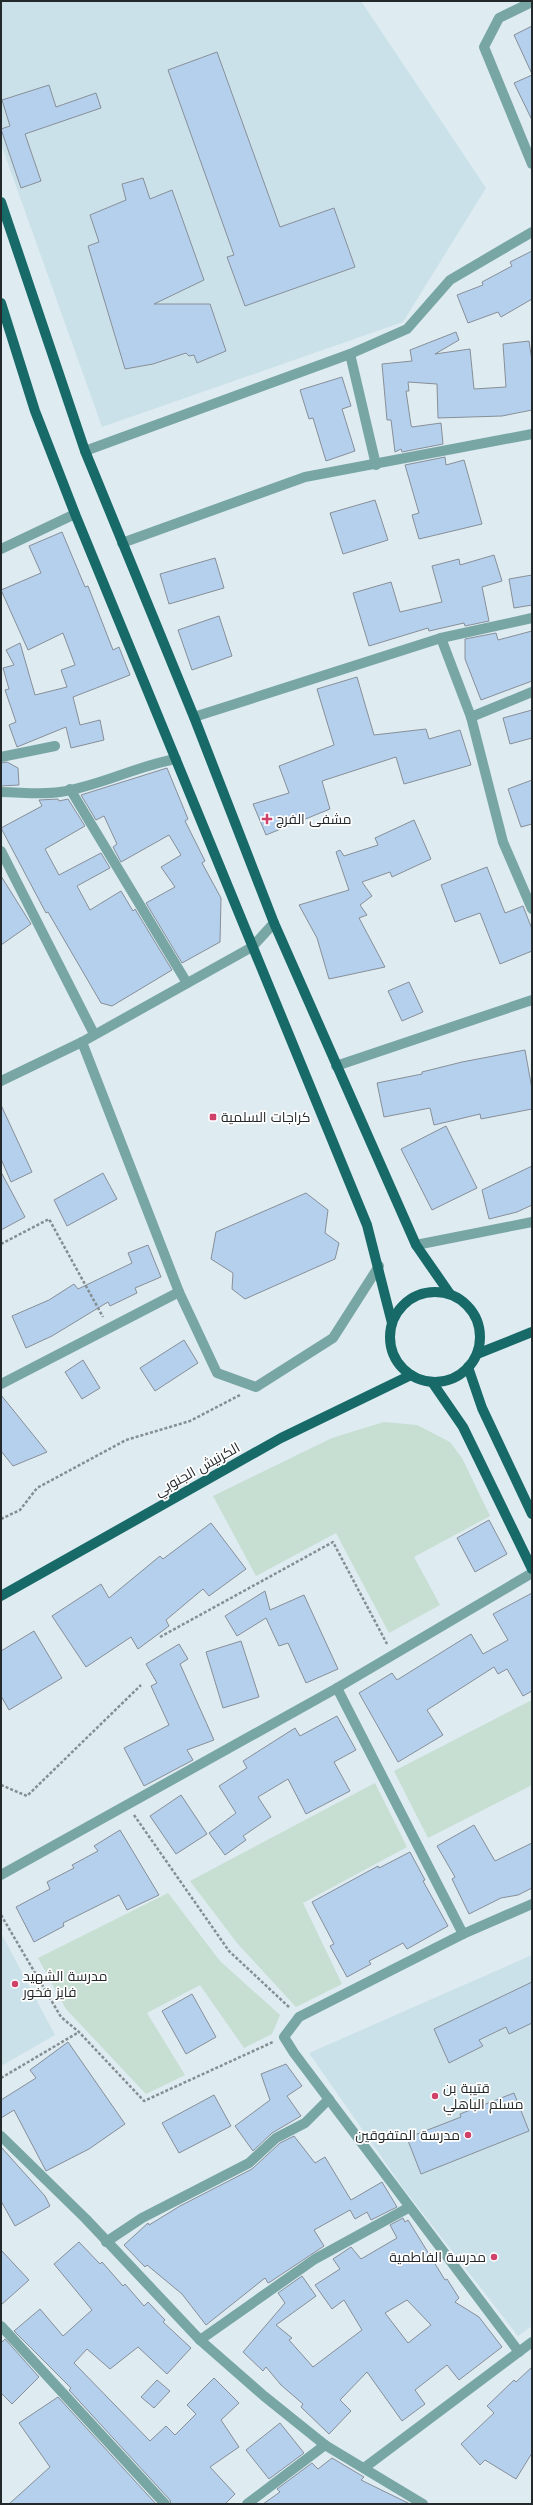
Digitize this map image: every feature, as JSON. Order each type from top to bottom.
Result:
[{"type":"main road","points":[[1,202],[85,451],[194,717],[274,923],[416,1245],[450,1294]]},
{"type":"main road","points":[[1,303],[35,411],[252,947],[367,1225],[379,1266],[392,1323]]},
{"type":"main road","points":[[436,1292],[450,1294],[463,1301],[472,1311],[479,1324],[480,1339],[477,1354],[468,1367],[456,1376],[432,1382],[412,1375],[400,1365],[393,1351],[390,1337],[392,1323],[399,1310],[415,1297],[436,1292]]},
{"type":"main road","points":[[477,1354],[532,1332]]},
{"type":"main road","points":[[468,1367],[482,1408],[532,1514]]},
{"type":"main road","name":"الكرنيش الجنوبي","points":[[1,1596],[281,1438],[412,1375]]},
{"type":"main road","points":[[432,1382],[463,1427],[532,1568]]},
{"type":"street","points":[[532,2],[499,18],[484,47],[532,164]]},
{"type":"street","points":[[85,451],[350,354],[407,329],[450,280],[532,232]]},
{"type":"street","points":[[350,354],[376,464]]},
{"type":"street","points":[[122,544],[305,477],[532,434]]},
{"type":"street","points":[[3,545],[76,514]]},
{"type":"street","points":[[194,717],[441,638],[532,618]]},
{"type":"street","points":[[441,638],[471,717],[503,842],[532,909]]},
{"type":"street","points":[[471,717],[532,692]]},
{"type":"street","points":[[1,757],[55,746]]},
{"type":"street","points":[[1,792],[59,792],[151,763],[176,759]]},
{"type":"street","points":[[70,789],[187,983]]},
{"type":"street","points":[[1,851],[94,1034]]},
{"type":"street","points":[[1,1081],[82,1042],[252,947],[274,923]]},
{"type":"street","points":[[336,1066],[532,1000]]},
{"type":"street","points":[[82,1042],[178,1292],[217,1373],[256,1386],[334,1338],[379,1266]]},
{"type":"street","points":[[416,1245],[532,1222]]},
{"type":"street","points":[[1,1384],[108,1327],[178,1292]]},
{"type":"street","points":[[1,1875],[337,1688],[532,1574]]},
{"type":"street","points":[[337,1688],[463,1934]]},
{"type":"street","points":[[519,2352],[408,2208],[284,2037],[299,2017],[463,1934],[532,1904]]},
{"type":"street","points":[[106,2242],[142,2218],[248,2163],[276,2138],[305,2123],[329,2099]]},
{"type":"street","points":[[1,2136],[200,2340],[264,2396],[325,2445],[423,2504]]},
{"type":"street","points":[[200,2340],[315,2259],[408,2208]]},
{"type":"street","points":[[1,2326],[165,2504]]},
{"type":"street","points":[[364,2468],[532,2342]]},
{"type":"street","points":[[247,2504],[325,2445]]},
{"type":"path","points":[[1,1244],[49,1219],[108,1327]]},
{"type":"path","points":[[1,1519],[20,1510],[37,1488],[126,1440],[190,1421],[256,1386]]},
{"type":"path","points":[[160,1637],[333,1542],[393,1656]]},
{"type":"path","points":[[1,1785],[27,1796],[141,1685]]},
{"type":"path","points":[[127,1805],[229,1951],[299,2017]]},
{"type":"path","points":[[1,1915],[61,2017],[79,2032],[144,2101],[284,2037]]},
{"type":"path","points":[[1,2078],[79,2032]]},
{"type":"shaded area","points":[[1,1],[361,1],[486,188],[403,322],[102,427],[1,144]]},
{"type":"shaded area","name":"مدرسة الشهيد فايز فخور","points":[[1,1933],[55,2035],[1,2066]]},
{"type":"shaded area","name":"قتيبة بن مسلم الباهلي","points":[[532,1955],[532,2326],[518,2336],[403,2188],[309,2053]]},
{"type":"green space","points":[[384,1422],[417,1425],[450,1442],[462,1458],[490,1516],[414,1557],[440,1605],[389,1633],[336,1533],[256,1576],[213,1496],[332,1438]]},
{"type":"green space","points":[[532,1700],[532,1785],[428,1838],[394,1771]]},
{"type":"green space","points":[[375,1783],[407,1847],[303,1903],[342,1984],[296,2007],[237,1943],[190,1881]]},
{"type":"green space","points":[[168,1893],[220,1961],[280,2015],[272,2034],[244,2048],[200,1985],[147,2013],[185,2075],[146,2094],[66,2009],[38,1958]]},
{"type":"building","points":[[532,26],[532,74],[514,35]]},
{"type":"building","points":[[217,52],[280,227],[334,208],[355,267],[245,306],[227,257],[234,255],[168,70]]},
{"type":"building","points":[[532,75],[532,120],[514,83]]},
{"type":"building","points":[[49,85],[56,107],[96,93],[101,108],[25,134],[41,181],[21,188],[1,129],[10,126],[2,100]]},
{"type":"building","points":[[143,178],[150,199],[172,190],[204,280],[154,304],[210,304],[226,351],[197,363],[194,355],[189,356],[186,353],[153,364],[125,369],[88,246],[99,242],[90,215],[126,200],[122,184]]},
{"type":"building","points":[[532,251],[532,299],[501,317],[498,312],[468,323],[457,295],[483,285],[482,282],[512,266],[510,262]]},
{"type":"building","points":[[456,332],[459,340],[435,354],[470,349],[474,389],[506,387],[503,344],[529,341],[532,361],[532,410],[502,416],[438,418],[437,384],[408,382],[409,391],[406,391],[412,427],[441,423],[443,444],[402,452],[401,449],[395,452],[391,420],[387,420],[382,364],[412,361],[410,350]]},
{"type":"building","points":[[342,377],[351,406],[342,409],[355,451],[326,461],[313,418],[309,419],[300,390]]},
{"type":"building","points":[[445,457],[446,465],[464,460],[482,524],[419,539],[412,515],[419,513],[405,465]]},
{"type":"building","points":[[375,500],[388,540],[343,554],[330,513]]},
{"type":"building","points":[[62,532],[85,587],[88,586],[113,650],[119,647],[130,675],[73,697],[80,725],[100,720],[104,740],[71,748],[66,727],[17,747],[9,725],[16,722],[5,690],[9,689],[3,668],[14,665],[6,650],[20,643],[35,695],[67,687],[61,670],[75,665],[63,633],[28,650],[1,590],[41,573],[29,546]]},
{"type":"building","points":[[494,555],[502,581],[482,587],[489,621],[465,626],[464,623],[429,631],[428,628],[369,646],[353,593],[391,582],[400,612],[442,602],[432,566],[459,559],[460,565]]},
{"type":"building","points":[[215,558],[224,588],[169,604],[160,574]]},
{"type":"building","points":[[532,575],[532,605],[514,608],[509,579]]},
{"type":"building","points":[[219,616],[232,656],[192,670],[178,630]]},
{"type":"building","points":[[532,631],[532,681],[481,700],[465,659],[465,639],[496,633],[498,640]]},
{"type":"building","points":[[357,677],[374,735],[426,729],[429,739],[460,730],[471,765],[404,784],[396,757],[322,781],[330,809],[266,835],[253,804],[289,793],[279,766],[334,745],[317,689]]},
{"type":"building","points":[[532,710],[532,738],[510,744],[503,718]]},
{"type":"building","points":[[7,762],[18,768],[19,785],[1,786],[1,763]]},
{"type":"building","points":[[167,768],[188,819],[185,821],[205,861],[202,863],[221,898],[220,942],[182,963],[146,903],[175,887],[161,867],[181,855],[169,835],[121,862],[113,847],[117,844],[104,816],[96,820],[81,795]]},
{"type":"building","points":[[532,780],[532,824],[521,827],[508,789]]},
{"type":"building","points":[[58,799],[59,801],[68,799],[85,826],[45,849],[59,875],[101,853],[110,868],[77,886],[90,910],[121,891],[133,911],[135,909],[172,970],[112,1006],[101,1003],[48,912],[46,913],[1,828],[42,806],[39,800]]},
{"type":"building","points":[[414,820],[431,859],[392,877],[390,872],[362,882],[372,896],[360,905],[367,915],[359,918],[385,967],[329,979],[317,938],[299,905],[349,890],[336,852],[340,850],[344,856],[378,845],[375,838]]},
{"type":"building","points":[[487,867],[505,913],[523,906],[532,929],[532,951],[500,964],[480,913],[455,922],[441,885]]},
{"type":"building","points":[[1,876],[31,924],[1,945]]},
{"type":"building","points":[[409,982],[423,1012],[402,1021],[388,991]]},
{"type":"building","points":[[525,1050],[532,1089],[532,1109],[481,1119],[480,1114],[434,1125],[430,1108],[384,1117],[377,1083],[422,1074],[422,1072],[462,1062]]},
{"type":"building","points":[[1,1105],[32,1172],[11,1182],[1,1159]]},
{"type":"building","points":[[446,1126],[477,1188],[432,1210],[401,1149]]},
{"type":"building","points":[[532,1166],[532,1205],[517,1212],[489,1219],[482,1190]]},
{"type":"building","points":[[1,1172],[25,1217],[1,1230]]},
{"type":"building","points":[[103,1173],[117,1199],[67,1226],[54,1200]]},
{"type":"building","points":[[306,1193],[328,1210],[325,1233],[339,1243],[335,1259],[245,1299],[232,1289],[233,1273],[211,1259],[216,1232]]},
{"type":"building","points":[[148,1245],[161,1277],[135,1288],[137,1293],[110,1306],[108,1302],[52,1336],[26,1348],[12,1316],[49,1300],[74,1284],[78,1289],[132,1263],[128,1253]]},
{"type":"building","points":[[184,1340],[198,1363],[155,1391],[140,1368]]},
{"type":"building","points":[[83,1360],[100,1388],[82,1399],[65,1372]]},
{"type":"building","points":[[1,1395],[47,1452],[13,1466],[1,1451]]},
{"type":"building","points":[[489,1520],[507,1554],[475,1572],[457,1538]]},
{"type":"building","points":[[211,1523],[246,1569],[209,1596],[203,1589],[166,1620],[169,1626],[138,1649],[131,1637],[86,1667],[52,1616],[101,1584],[109,1598],[160,1556],[163,1559]]},
{"type":"building","points":[[265,1591],[270,1610],[304,1595],[338,1669],[306,1683],[288,1643],[279,1646],[266,1618],[237,1636],[225,1616]]},
{"type":"building","points":[[532,1593],[532,1691],[523,1696],[507,1669],[498,1674],[494,1667],[427,1710],[443,1735],[398,1762],[359,1693],[392,1673],[397,1680],[471,1634],[483,1654],[508,1640],[493,1614]]},
{"type":"building","points":[[34,1631],[62,1678],[9,1710],[1,1696],[1,1651]]},
{"type":"building","points":[[241,1641],[259,1697],[223,1708],[206,1652]]},
{"type":"building","points":[[179,1644],[188,1659],[180,1664],[214,1740],[187,1750],[193,1760],[144,1786],[124,1748],[169,1725],[151,1686],[157,1683],[146,1664]]},
{"type":"building","points":[[337,1716],[356,1750],[334,1762],[350,1791],[306,1814],[288,1779],[258,1797],[271,1817],[243,1836],[246,1840],[225,1855],[209,1833],[236,1813],[219,1786],[247,1768],[243,1761],[295,1728],[300,1736]]},
{"type":"building","points":[[181,1795],[207,1834],[176,1854],[150,1816]]},
{"type":"building","points":[[474,1825],[495,1861],[532,1843],[532,1888],[518,1895],[501,1898],[469,1914],[452,1879],[455,1877],[437,1846]]},
{"type":"building","points":[[120,1830],[159,1895],[127,1910],[119,1895],[63,1923],[64,1926],[34,1942],[16,1907],[50,1889],[47,1882],[74,1868],[72,1865],[98,1851],[94,1846]]},
{"type":"building","points":[[410,1852],[425,1880],[423,1881],[448,1926],[407,1949],[403,1943],[369,1961],[371,1964],[347,1977],[330,1946],[334,1944],[312,1902],[378,1866],[379,1868]]},
{"type":"building","name":"قتيبة بن مسلم الباهلي","points":[[532,1982],[532,2023],[509,2034],[506,2027],[479,2040],[483,2046],[449,2063],[434,2029]]},
{"type":"building","points":[[192,1994],[216,2037],[186,2054],[162,2011]]},
{"type":"building","points":[[68,2042],[125,2124],[89,2149],[46,2171],[14,2110],[1,2118],[1,2100],[36,2078],[30,2070]]},
{"type":"building","points":[[286,2064],[302,2086],[287,2096],[301,2116],[272,2133],[253,2151],[235,2126],[270,2100],[261,2074]]},
{"type":"building","name":"مدرسة المتفوقين","points":[[514,2093],[529,2131],[421,2174],[407,2138],[461,2117],[460,2114]]},
{"type":"building","points":[[214,2095],[231,2126],[179,2153],[162,2123]]},
{"type":"building","points":[[294,2136],[315,2163],[325,2157],[351,2200],[382,2182],[397,2207],[371,2220],[367,2212],[355,2219],[350,2210],[314,2230],[324,2246],[270,2282],[268,2283],[265,2278],[206,2325],[182,2294],[147,2265],[145,2267],[124,2245],[148,2223],[149,2225],[180,2206],[252,2169],[280,2143]]},
{"type":"building","points":[[1,2147],[45,2196],[50,2206],[15,2226],[1,2201]]},
{"type":"building","points":[[403,2218],[405,2222],[408,2220],[445,2280],[447,2279],[459,2298],[455,2302],[479,2317],[502,2347],[459,2380],[447,2365],[415,2390],[425,2404],[402,2421],[367,2372],[340,2400],[351,2411],[329,2434],[301,2407],[303,2404],[281,2385],[266,2367],[263,2371],[243,2352],[285,2303],[278,2293],[302,2276],[316,2296],[276,2325],[292,2338],[289,2340],[313,2367],[362,2330],[344,2300],[332,2309],[315,2285],[340,2269],[333,2259],[351,2247],[361,2259],[397,2238],[390,2225]],"holes":[[[407,2300],[431,2325],[408,2343],[385,2313]]]},
{"type":"building","points":[[79,2242],[100,2264],[102,2262],[123,2286],[125,2284],[144,2306],[148,2302],[165,2320],[163,2322],[191,2348],[167,2374],[138,2347],[110,2369],[87,2349],[74,2363],[150,2441],[166,2426],[175,2435],[196,2414],[187,2405],[214,2378],[239,2403],[221,2420],[239,2447],[210,2467],[235,2494],[225,2504],[171,2504],[170,2500],[69,2390],[71,2388],[14,2331],[40,2309],[63,2336],[92,2310],[54,2264]]},
{"type":"building","points":[[1,2250],[29,2280],[1,2305]]},
{"type":"building","points":[[5,2339],[39,2377],[12,2404],[1,2393],[1,2343]]},
{"type":"building","points":[[532,2367],[532,2453],[516,2479],[485,2460],[480,2465],[461,2444],[494,2413],[487,2406],[514,2380],[516,2382]]},
{"type":"building","points":[[157,2380],[170,2391],[154,2408],[141,2397]]},
{"type":"building","points":[[58,2397],[156,2504],[9,2504],[50,2467],[19,2423]]},
{"type":"building","points":[[280,2423],[304,2453],[269,2479],[246,2450]]},
{"type":"building","points":[[332,2458],[364,2477],[361,2480],[410,2504],[263,2504],[280,2492],[277,2489],[312,2463],[318,2469]]},
{"type":"place","name":"مشفى الفرج","points":[[267,819]]},
{"type":"place","name":"كراجات السلمية","points":[[213,1117]]},
{"type":"place","name":"مدرسة الشهيد فايز فخور","points":[[15,1984]]},
{"type":"place","name":"قتيبة بن مسلم الباهلي","points":[[435,2096]]},
{"type":"place","name":"مدرسة المتفوقين","points":[[468,2135]]},
{"type":"place","name":"مدرسة الفاطمية","points":[[494,2257]]}]
